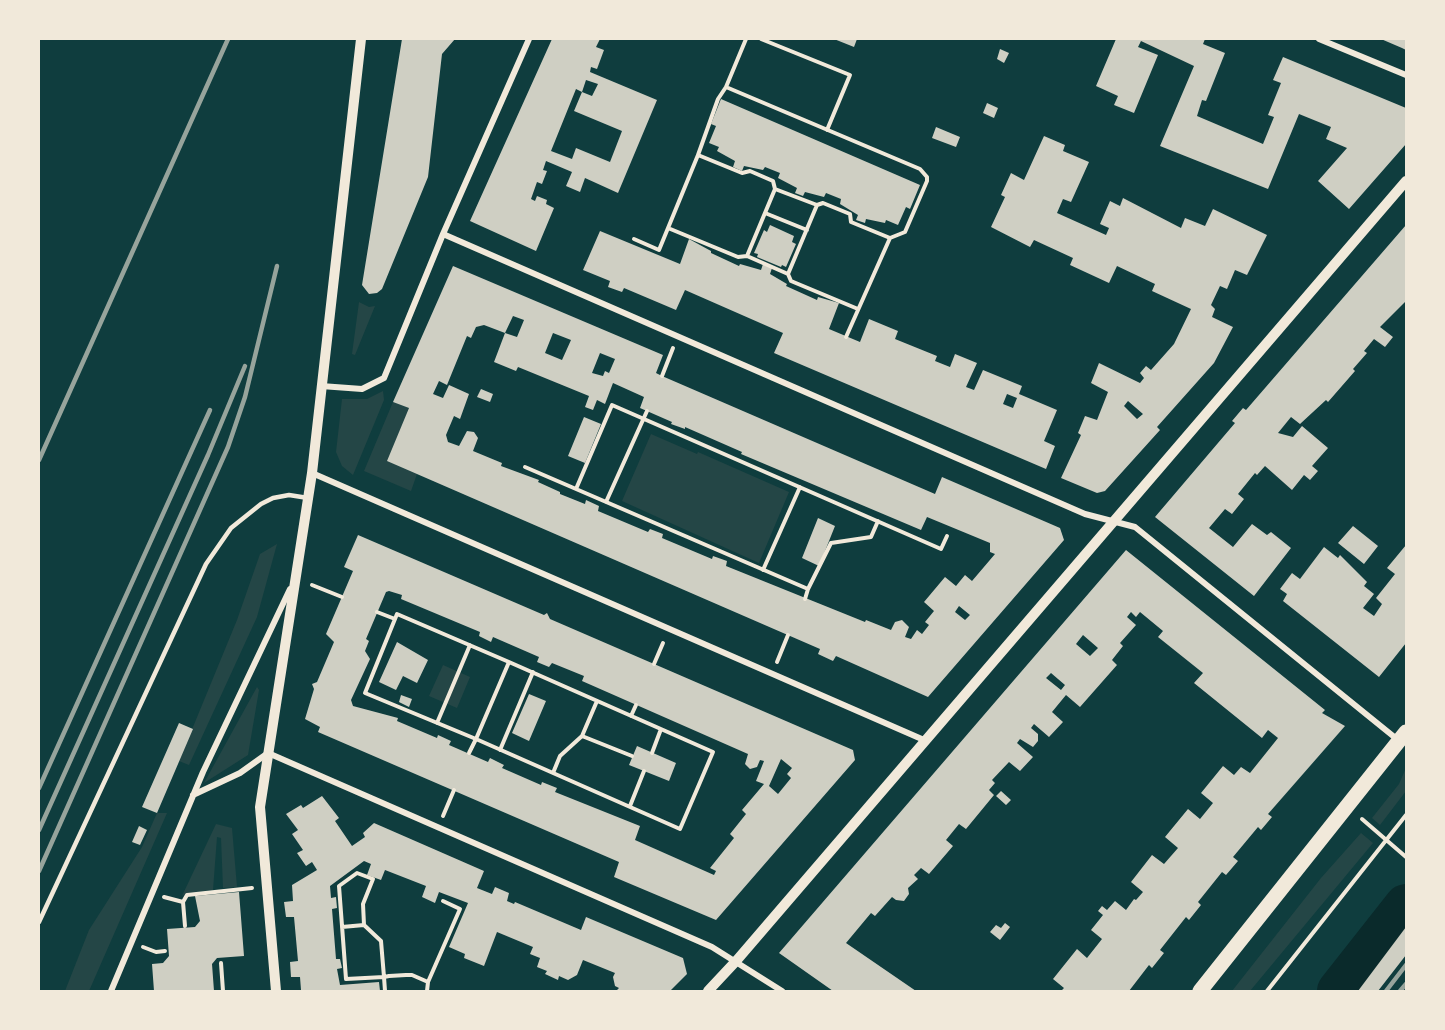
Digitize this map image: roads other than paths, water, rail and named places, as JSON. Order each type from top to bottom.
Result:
[{"type":"main road","points":[[1200,991],[1402,736]]},
{"type":"street","points":[[276,991],[260,807],[312,474],[362,39]]},
{"type":"street","points":[[321,386],[362,389],[384,378],[443,234],[529,39]]},
{"type":"street","points":[[1319,39],[1406,75]]},
{"type":"street","points":[[708,991],[1406,181]]},
{"type":"street","points":[[443,234],[1085,514],[1135,527],[1402,736]]},
{"type":"street","points":[[312,474],[924,740]]},
{"type":"street","points":[[111,991],[193,795],[296,577]]},
{"type":"street","points":[[193,795],[240,773],[268,753]]},
{"type":"street","points":[[268,753],[712,947],[737,960],[782,991]]},
{"type":"lane","points":[[39,922],[206,564],[231,528],[261,504],[290,495],[308,498]]},
{"type":"waterway","points":[[1339,991],[1406,906]]},
{"type":"railway","points":[[39,460],[228,39]]},
{"type":"railway","points":[[39,871],[228,447],[245,397],[277,266]]},
{"type":"railway","points":[[39,830],[208,455],[245,366]]},
{"type":"railway","points":[[39,788],[210,410]]},
{"type":"railway","points":[[1386,991],[1406,965]]},
{"type":"railway","points":[[1400,991],[1406,984]]}]
